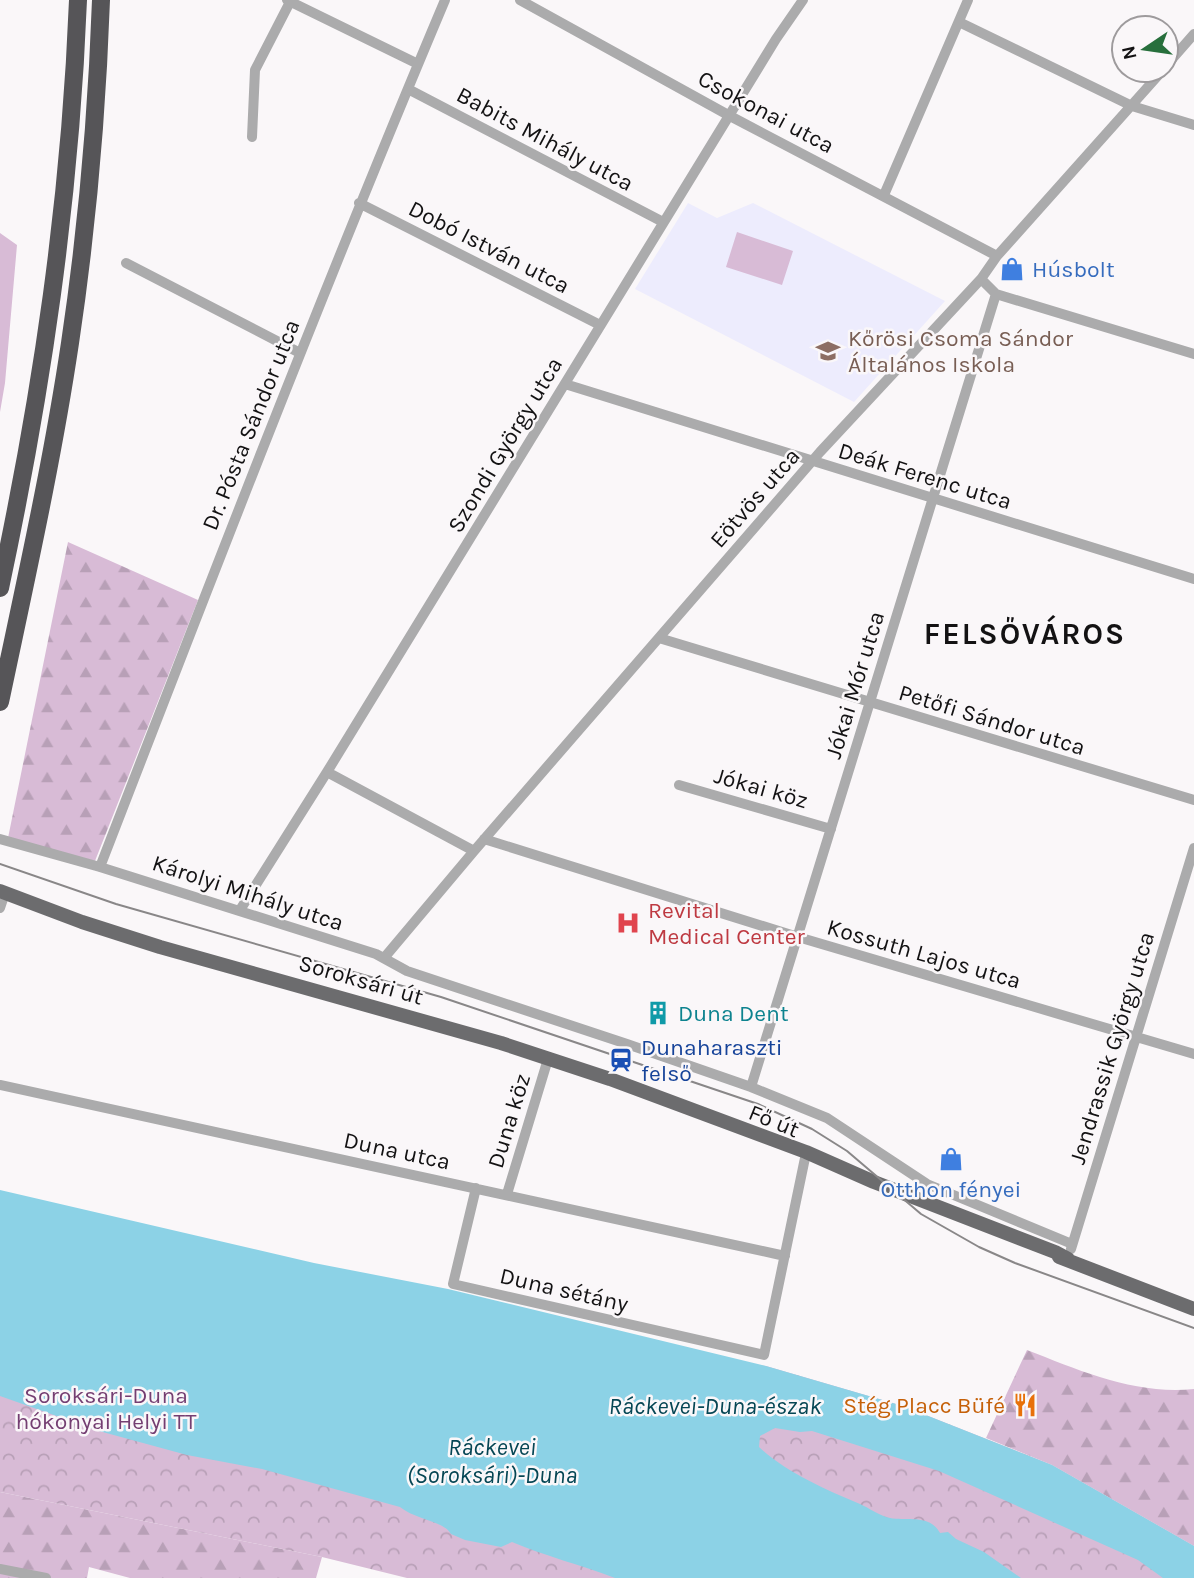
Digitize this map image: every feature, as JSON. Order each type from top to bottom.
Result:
[{"type":"highway","points":[[0,588],[29,445],[58,267],[71,134],[78,0]]},
{"type":"highway","points":[[0,702],[70,345],[92,161],[101,0]]},
{"type":"main road","name":"Soroksári út","points":[[3,892],[82,922],[160,947],[548,1059],[708,1116]]},
{"type":"main road","name":"Fő út","points":[[708,1116],[834,1173],[1068,1259],[1194,1309]]},
{"type":"main road","name":"Fő út","points":[[708,1116],[806,1152],[1068,1259]]},
{"type":"street","name":"Dr. Pósta Sándor utca","points":[[100,867],[359,202],[445,0]]},
{"type":"street","name":"Csokonai utca","points":[[520,0],[730,116],[997,256]]},
{"type":"street","name":"Szondi György utca","points":[[240,910],[775,39],[803,0]]},
{"type":"street","points":[[884,195],[968,0]]},
{"type":"street","points":[[253,137],[255,71],[288,1],[418,64]]},
{"type":"street","points":[[959,22],[1132,106],[1194,125]]},
{"type":"street","name":"Eötvös utca","points":[[1180,50],[1194,34]]},
{"type":"street","name":"Eötvös utca","points":[[384,958],[812,462],[981,279],[997,256],[1151,84]]},
{"type":"street","name":"Babits Mihály utca","points":[[408,89],[663,222]]},
{"type":"street","name":"Dobó István utca","points":[[359,202],[600,325]]},
{"type":"street","points":[[126,263],[300,353]]},
{"type":"street","points":[[981,279],[996,294],[1194,354]]},
{"type":"street","name":"Jókai Mór utca","points":[[751,1087],[996,294]]},
{"type":"street","name":"Deák Ferenc utca","points":[[565,384],[1194,579]]},
{"type":"street","name":"Petőfi Sándor utca","points":[[659,638],[1194,800]]},
{"type":"street","points":[[327,772],[474,851]]},
{"type":"street","name":"Jókai köz","points":[[679,785],[831,829]]},
{"type":"street","name":"Károlyi Mihály utca","points":[[0,839],[240,910],[384,958]]},
{"type":"street","name":"Kossuth Lajos utca","points":[[484,839],[798,937],[1194,1054]]},
{"type":"street","name":"Jendrassik György utca","points":[[1068,1259],[1194,848]]},
{"type":"street","points":[[0,908],[3,892]]},
{"type":"street","name":"Fő út","points":[[384,958],[407,971],[548,1016],[751,1087],[827,1118],[926,1184],[1072,1244]]},
{"type":"street","name":"Duna köz","points":[[507,1194],[548,1059]]},
{"type":"street","name":"Duna utca","points":[[0,1085],[785,1256]]},
{"type":"street","points":[[785,1256],[805,1158]]},
{"type":"street","name":"Duna sétány","points":[[476,1188],[453,1284],[764,1355],[785,1256]]},
{"type":"street","points":[[0,1569],[46,1578]]},
{"type":"shaded area","name":"Kőrösi Csoma Sándor Általános Iskola","points":[[688,203],[717,218],[753,203],[945,301],[854,402],[635,289]]},
{"type":"green space","points":[[737,232],[793,251],[782,285],[726,267]]},
{"type":"green space","points":[[0,233],[17,245],[0,412]]},
{"type":"green space","points":[[68,542],[198,600],[95,861],[8,838]]},
{"type":"green space","name":"Soroksári-Duna hókonyai Helyi TT","points":[[0,1264],[766,1366],[903,1406],[1052,1465],[1194,1546],[1194,1578],[407,1578],[322,1557],[0,1492]]},
{"type":"green space","points":[[1027,1350],[1129,1385],[1172,1390],[1194,1389],[1194,1546],[1052,1465],[986,1438]]},
{"type":"green space","points":[[0,1492],[322,1557],[316,1578],[130,1578],[89,1567],[87,1578],[0,1578]]},
{"type":"water","name":"Soroksári-Duna hókonyai Helyi TT","points":[[0,1190],[314,1263],[448,1289],[766,1366],[903,1406],[1052,1465],[1194,1546],[1194,1578],[1163,1578],[1138,1560],[939,1471],[812,1431],[775,1428],[760,1436],[759,1447],[794,1473],[882,1516],[924,1521],[936,1527],[940,1533],[948,1532],[956,1539],[984,1552],[1021,1578],[615,1578],[512,1542],[501,1547],[465,1540],[400,1507],[262,1469],[187,1455],[99,1431],[0,1396]]},
{"type":"tram line","points":[[0,864],[116,904],[441,997],[758,1104],[812,1129],[847,1151],[921,1214],[979,1247],[1015,1263],[1194,1328]]},
{"type":"place","name":"Húsbolt","points":[[1012,269]]},
{"type":"place","name":"Kőrösi Csoma Sándor Általános Iskola","points":[[828,351]]},
{"type":"place","name":"Revital Medical Center","points":[[628,923]]},
{"type":"place","name":"Duna Dent","points":[[658,1013]]},
{"type":"place","name":"Dunaharaszti felső","points":[[621,1060]]},
{"type":"place","name":"Otthon fényei","points":[[951,1159]]},
{"type":"place","name":"Stég Placc Büfé","points":[[1025,1405]]},
{"type":"district","name":"FELSŐVÁROS","points":[[1025,634]]},
{"type":"water label","name":"Ráckevei-Duna-észak","points":[[715,1406]]},
{"type":"water label","name":"Ráckevei (Soroksári)-Duna","points":[[492,1461]]}]
